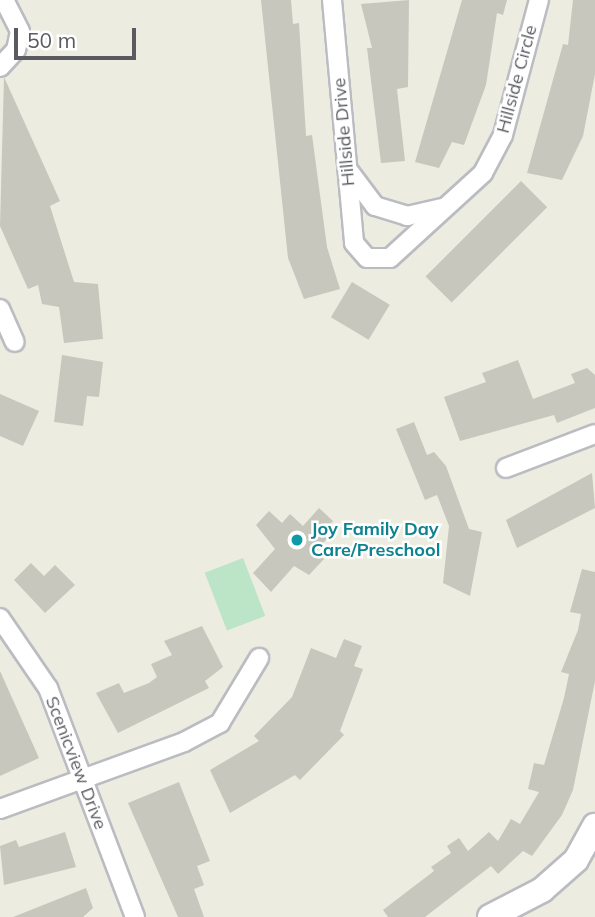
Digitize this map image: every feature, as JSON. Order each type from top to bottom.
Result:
[{"type":"street","points":[[0,67],[16,50],[20,31],[4,0]]},
{"type":"street","name":"Hillside Drive","points":[[332,0],[354,243],[367,258]]},
{"type":"street","name":"Hillside Circle","points":[[367,258],[390,258],[483,173],[503,135],[539,0]]},
{"type":"street","points":[[348,170],[375,206],[407,216],[443,208]]},
{"type":"street","points":[[0,309],[15,342]]},
{"type":"street","points":[[506,468],[595,435]]},
{"type":"street","name":"Scenicview Drive","points":[[0,618],[48,688],[135,917]]},
{"type":"street","points":[[0,809],[83,781],[220,723],[259,658]]},
{"type":"street","points":[[490,917],[542,890],[576,860],[595,826]]},
{"type":"green space","points":[[243,558],[265,616],[227,631],[205,573]]},
{"type":"building","points":[[261,0],[291,0],[293,24],[299,23],[306,136],[312,135],[327,247],[340,289],[304,299],[288,258]]},
{"type":"building","points":[[409,0],[408,87],[397,89],[405,161],[381,163],[367,48],[372,48],[361,4]]},
{"type":"building","points":[[462,0],[507,0],[503,15],[497,13],[486,85],[464,145],[452,142],[439,168],[415,162]]},
{"type":"building","points":[[573,0],[595,0],[595,74],[583,136],[562,180],[527,173],[563,44],[568,45]]},
{"type":"building","points":[[4,77],[60,201],[50,206],[74,282],[98,284],[103,339],[64,343],[59,307],[42,304],[38,285],[28,289],[0,226]]},
{"type":"building","points":[[521,181],[547,207],[452,303],[426,276]]},
{"type":"building","points":[[352,282],[390,305],[369,340],[331,317]]},
{"type":"building","points":[[62,355],[103,362],[99,397],[87,396],[83,426],[54,422]]},
{"type":"building","points":[[518,360],[533,399],[575,383],[571,374],[587,368],[595,375],[595,408],[557,423],[554,415],[460,441],[444,397],[486,382],[482,373]]},
{"type":"building","points":[[0,394],[39,411],[23,446],[0,436]]},
{"type":"building","points":[[414,422],[427,455],[434,452],[446,466],[469,529],[482,532],[470,596],[443,583],[449,526],[437,495],[425,500],[396,429]]},
{"type":"building","points":[[592,473],[595,508],[517,548],[506,520]]},
{"type":"building","name":"Joy Family Day Care/Preschool","points":[[319,508],[333,521],[327,528],[332,533],[316,551],[324,559],[309,575],[294,566],[271,592],[253,573],[275,549],[256,525],[269,511],[282,523],[290,514],[303,526]]},
{"type":"building","points":[[31,563],[44,576],[55,565],[75,585],[45,613],[14,580]]},
{"type":"building","points":[[582,569],[595,572],[595,681],[573,790],[562,815],[532,856],[523,851],[498,874],[491,866],[425,917],[388,917],[383,910],[434,871],[431,867],[451,853],[447,846],[459,838],[468,851],[489,832],[498,841],[511,819],[520,824],[539,792],[528,789],[534,763],[544,765],[564,698],[569,674],[561,672],[578,630],[581,614],[570,612]]},
{"type":"building","points":[[202,626],[223,667],[205,681],[209,688],[118,733],[96,693],[119,683],[124,693],[149,683],[157,677],[151,664],[172,655],[164,641]]},
{"type":"building","points":[[344,639],[362,646],[354,666],[363,669],[340,731],[344,735],[300,780],[295,775],[230,813],[210,770],[259,741],[254,736],[292,697],[311,648],[336,658]]},
{"type":"building","points":[[0,671],[39,758],[0,776]]},
{"type":"building","points":[[179,782],[210,861],[197,866],[204,885],[194,889],[204,917],[178,917],[128,803]]},
{"type":"building","points":[[65,832],[76,867],[4,885],[0,846],[16,840],[19,847]]},
{"type":"building","points":[[86,888],[93,908],[83,917],[13,917]]},
{"type":"place","name":"Joy Family Day Care/Preschool","points":[[297,540]]}]
